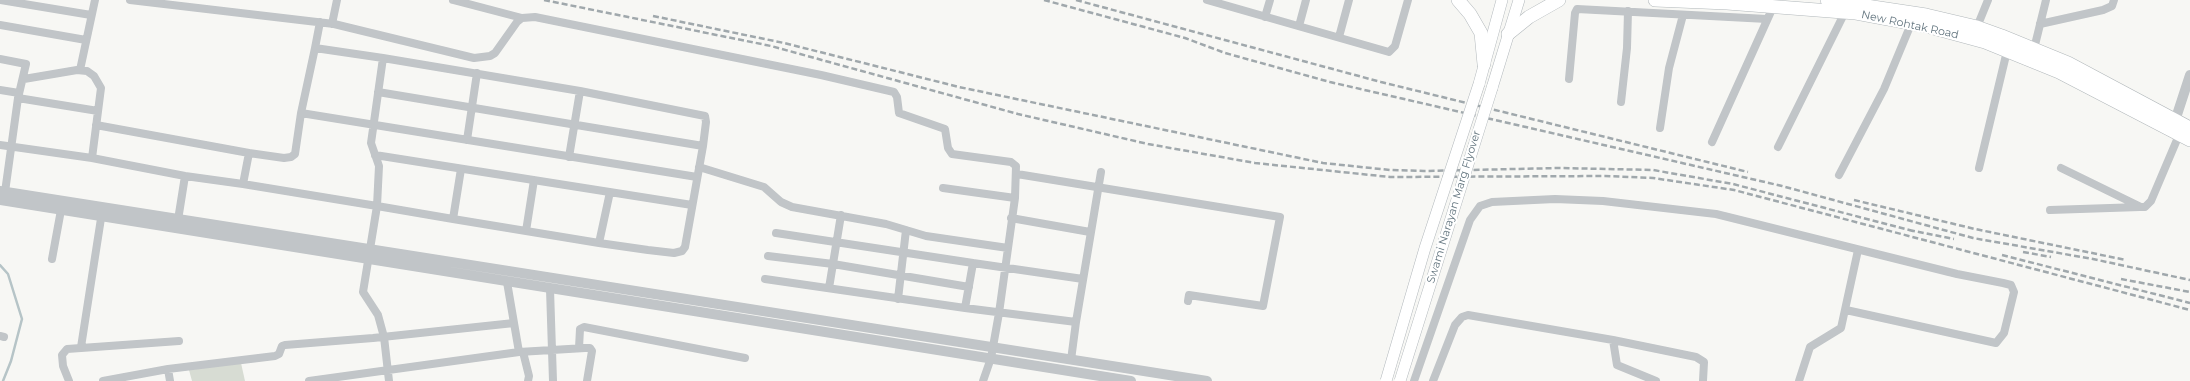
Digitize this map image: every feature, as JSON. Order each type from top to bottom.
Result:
[{"type":"main road","points":[[1458,0],[1470,14],[1481,33],[1484,64]]},
{"type":"main road","name":"Swami Narayan Marg Flyover","points":[[1386,381],[1425,248],[1479,84],[1502,0]]},
{"type":"main road","name":"Swami Narayan Marg Flyover","points":[[1400,381],[1519,0]]},
{"type":"main road","points":[[1508,34],[1529,17],[1559,0]]},
{"type":"main road","name":"New Rohtak Road","points":[[1655,0],[1779,5],[1845,12],[1926,26],[1978,40],[2059,72],[2181,131]]},
{"type":"main road","name":"New Rohtak Road","points":[[1827,0],[1880,3],[1977,27],[2068,63],[2181,131]]},
{"type":"street","points":[[0,0],[91,15]]},
{"type":"street","points":[[80,70],[95,0]]},
{"type":"street","points":[[130,0],[320,22],[447,53],[482,58],[490,56],[495,52],[522,18]]},
{"type":"street","points":[[332,24],[337,0]]},
{"type":"street","points":[[453,0],[522,18],[535,17],[821,75],[894,92],[897,98],[899,113],[945,129],[948,148],[952,154],[1011,162],[1016,166],[1017,174],[1015,198],[994,347],[983,381]]},
{"type":"street","points":[[1207,0],[1391,51],[1395,46],[1408,0]]},
{"type":"street","points":[[1265,17],[1270,0]]},
{"type":"street","points":[[1299,26],[1306,0]]},
{"type":"street","points":[[1339,37],[1349,0]]},
{"type":"street","points":[[1977,27],[1988,0]]},
{"type":"street","points":[[2034,49],[2046,0]]},
{"type":"street","points":[[2040,24],[2103,10],[2112,6],[2114,0]]},
{"type":"street","points":[[1712,142],[1767,19],[1779,5]]},
{"type":"street","points":[[1569,79],[1575,10],[1628,11],[1767,19]]},
{"type":"street","points":[[1621,102],[1627,48],[1628,11]]},
{"type":"street","points":[[1778,147],[1845,12]]},
{"type":"street","points":[[1660,128],[1668,68],[1683,15]]},
{"type":"street","points":[[96,125],[249,153],[284,158],[291,157],[295,154],[301,113],[320,22]]},
{"type":"street","points":[[1839,175],[1884,89],[1911,24]]},
{"type":"street","points":[[0,25],[86,40]]},
{"type":"street","points":[[0,145],[92,158],[185,176],[243,184],[600,243],[674,253],[682,251],[685,247],[696,177],[703,146],[706,119],[701,114],[477,73],[315,48]]},
{"type":"street","points":[[1978,168],[2007,51]]},
{"type":"street","points":[[383,58],[371,143],[379,166],[377,206],[363,292],[378,315],[384,337],[389,381]]},
{"type":"street","points":[[0,59],[24,63],[26,66],[19,96],[2,194]]},
{"type":"street","points":[[24,79],[80,70],[87,71],[94,76],[101,88],[92,158]]},
{"type":"street","points":[[467,140],[477,73]]},
{"type":"street","points":[[2050,210],[2145,207],[2150,201],[2181,131],[2190,75]]},
{"type":"street","points":[[0,90],[19,96],[98,111]]},
{"type":"street","points":[[569,157],[580,91]]},
{"type":"street","points":[[378,92],[472,107],[573,126],[703,146]]},
{"type":"street","points":[[301,113],[696,177]]},
{"type":"street","points":[[243,184],[249,153]]},
{"type":"street","points":[[375,155],[692,205]]},
{"type":"street","points":[[699,167],[764,188],[781,202],[792,207],[841,215],[926,236],[1008,248]]},
{"type":"street","points":[[452,219],[461,168]]},
{"type":"street","points":[[2061,168],[2141,207],[2145,207]]},
{"type":"street","points":[[1071,360],[1090,232],[1101,172]]},
{"type":"street","points":[[1017,174],[1280,217],[1263,306],[1189,295],[1188,301]]},
{"type":"street","points":[[178,220],[185,176]]},
{"type":"street","points":[[526,230],[534,180]]},
{"type":"street","points":[[943,188],[1015,198]]},
{"type":"street","points":[[600,243],[610,192]]},
{"type":"street","points":[[2,194],[61,210],[102,212],[178,220],[507,282],[1131,381]]},
{"type":"street","points":[[2,194],[102,212],[370,255],[994,347],[1207,381]]},
{"type":"street","points":[[1414,381],[1470,220],[1475,211],[1486,203],[1555,199],[1603,201],[1701,212],[2011,285],[2014,292],[2004,333],[1996,343],[1846,310]]},
{"type":"street","points":[[52,259],[61,210]]},
{"type":"street","points":[[81,347],[102,212]]},
{"type":"street","points":[[829,288],[841,215]]},
{"type":"street","points":[[1011,218],[1090,232]]},
{"type":"street","points":[[898,298],[902,275],[906,230]]},
{"type":"street","points":[[776,233],[1083,279]]},
{"type":"street","points":[[1799,381],[1807,352],[1814,343],[1841,328],[1858,250]]},
{"type":"street","points":[[768,256],[833,264],[968,287]]},
{"type":"street","points":[[964,308],[973,263]]},
{"type":"street","points":[[766,279],[999,313],[1076,322]]},
{"type":"street","points":[[507,282],[514,323],[528,381]]},
{"type":"street","points":[[550,289],[553,381]]},
{"type":"street","points":[[1433,381],[1455,325],[1462,317],[1468,316],[1613,340],[1701,359],[1705,366],[1703,381]]},
{"type":"street","points":[[103,381],[168,369],[275,356],[279,354],[282,346],[285,345],[384,337],[514,323]]},
{"type":"street","points":[[579,348],[580,329],[584,327],[745,358]]},
{"type":"street","points":[[1613,340],[1616,365],[1656,381]]},
{"type":"street","points":[[69,381],[63,366],[62,355],[67,349],[178,341]]},
{"type":"street","points":[[309,381],[521,352],[590,348],[592,350],[587,381]]},
{"type":"street","points":[[168,369],[170,381]]},
{"type":"shaded area","points":[[241,363],[245,381],[192,381],[189,370]]},
{"type":"waterway","points":[[0,265],[8,274],[22,319],[11,361],[3,381]]},
{"type":"railway","points":[[544,0],[771,46],[1018,114],[1148,144],[1255,163],[1390,177],[1605,176],[1653,178],[1734,190],[2190,310]]},
{"type":"railway","points":[[1044,0],[1185,38],[1225,53],[1330,82],[1782,186],[1973,238],[2093,259],[2190,280]]},
{"type":"railway","points":[[1076,0],[1381,82],[1748,172]]},
{"type":"railway","points":[[653,16],[784,43],[959,87],[1323,163],[1390,170],[1424,171],[1560,168],[1653,170],[1733,184],[1913,231]]},
{"type":"railway","points":[[1854,200],[1975,229],[2126,260]]},
{"type":"railway","points":[[1909,230],[1954,239]]},
{"type":"railway","points":[[2023,252],[2051,257]]},
{"type":"railway","points":[[2002,255],[2190,303]]},
{"type":"railway","points":[[2121,279],[2190,292]]}]
